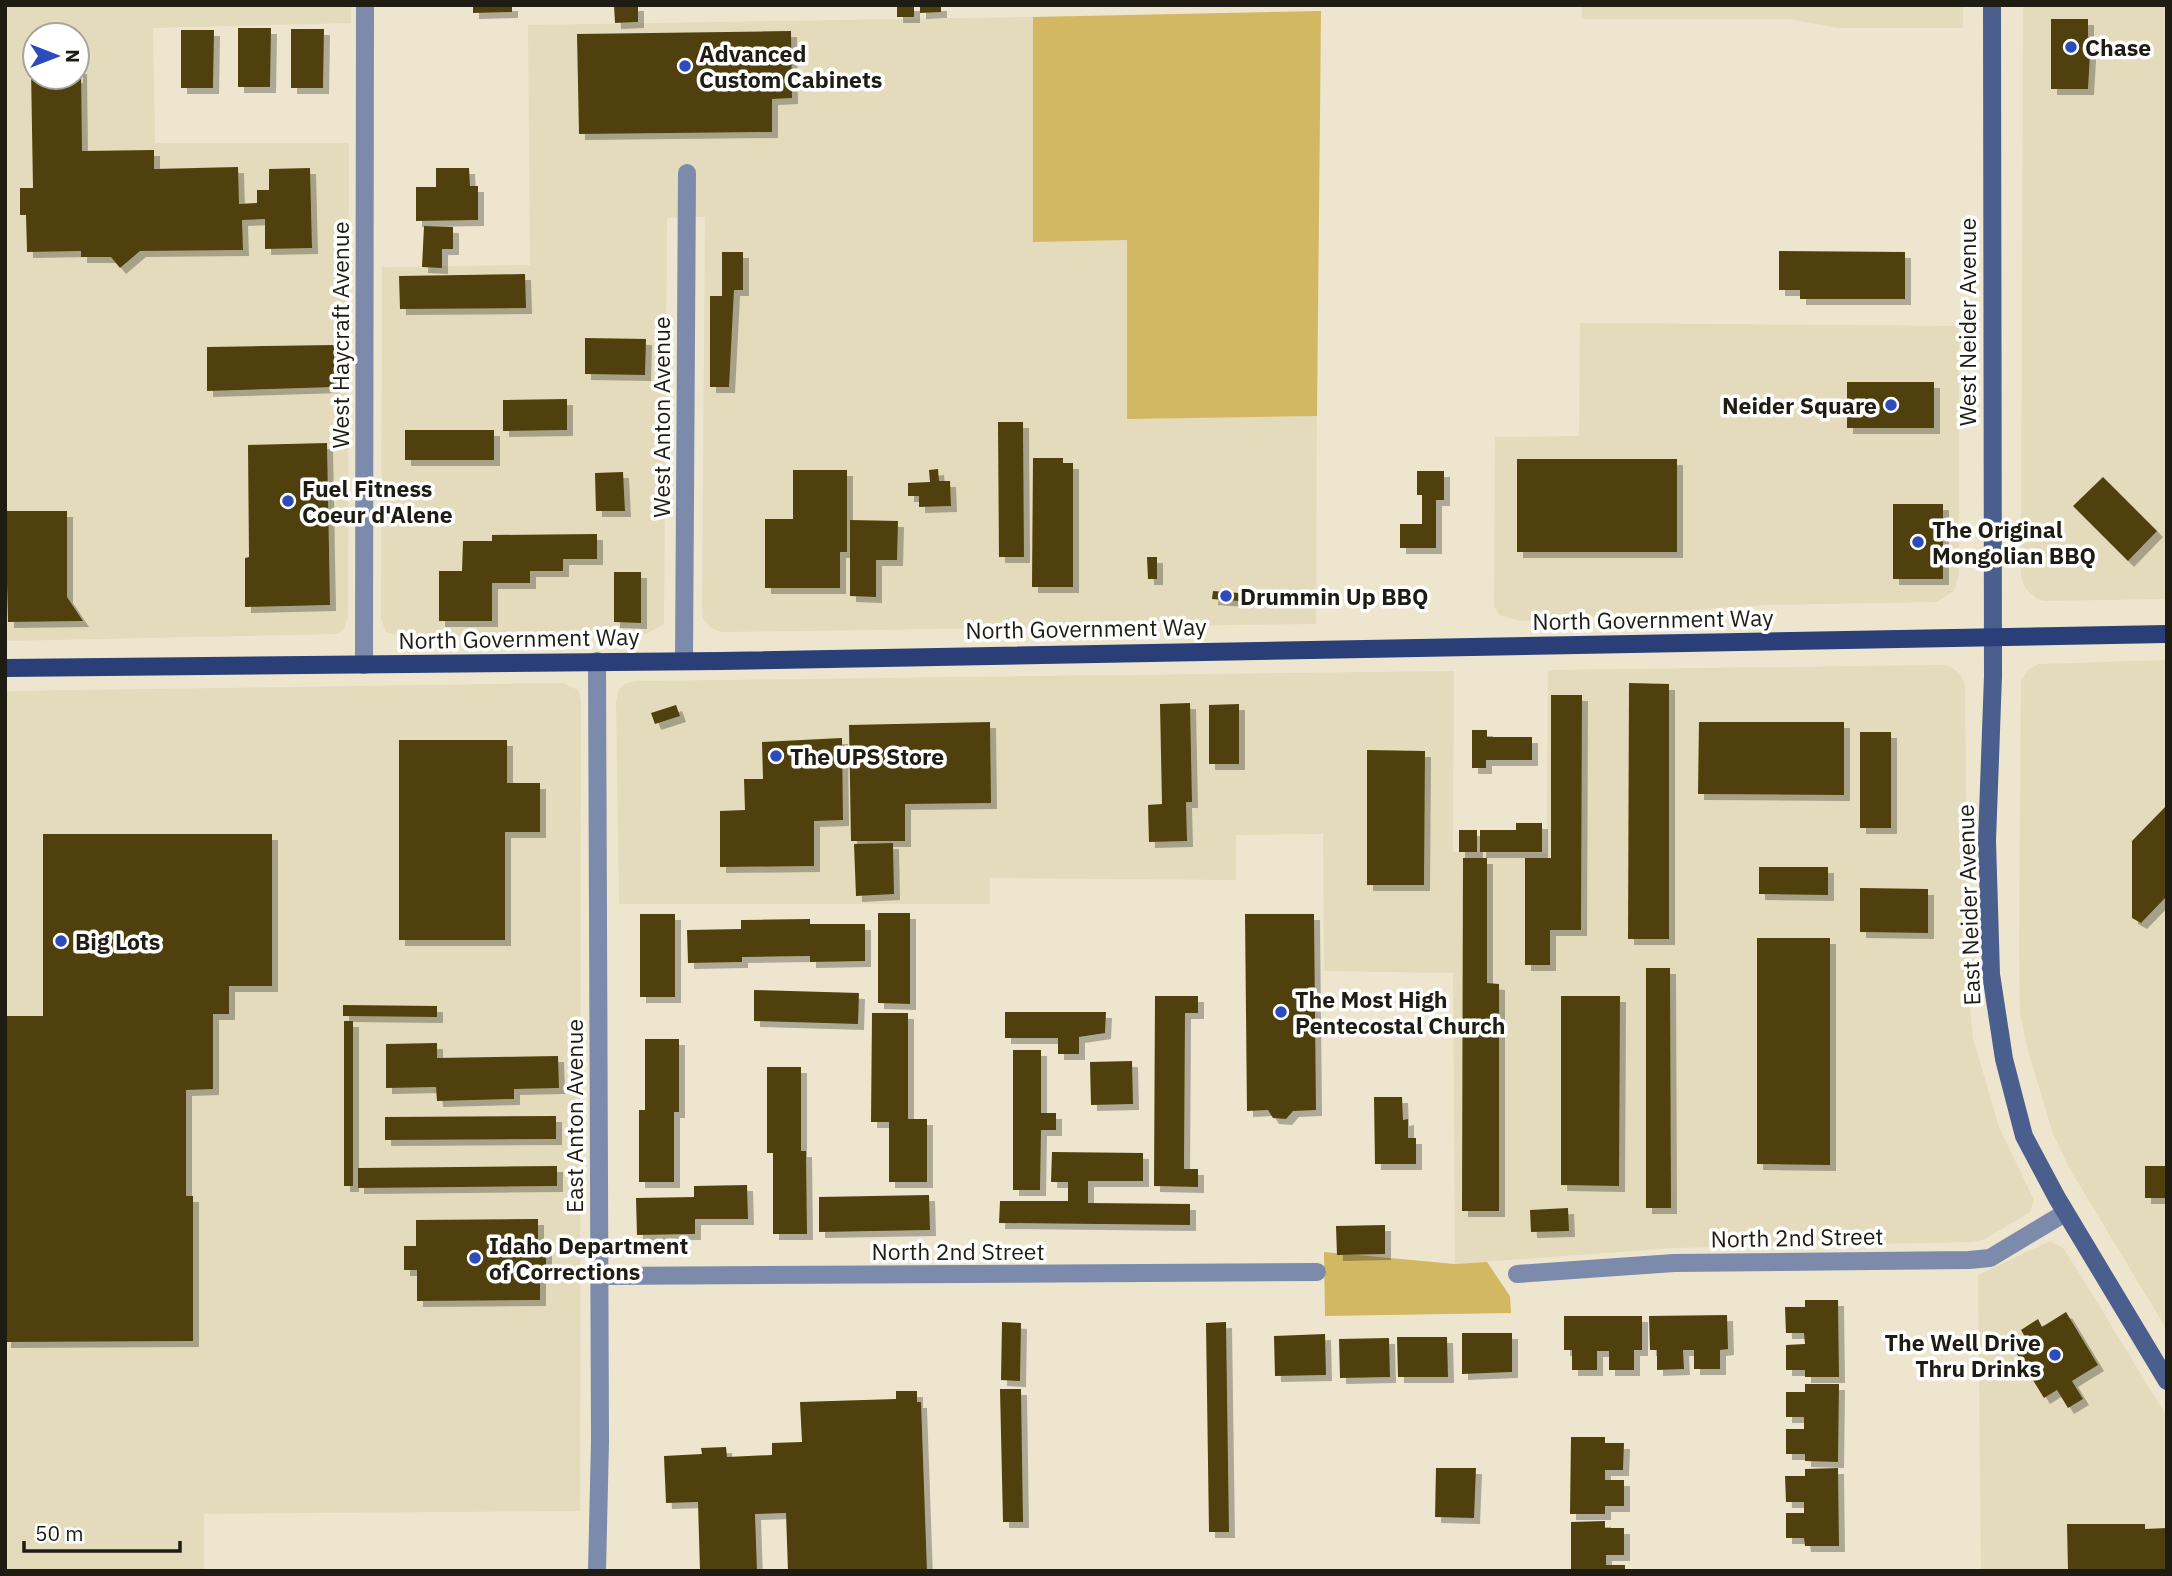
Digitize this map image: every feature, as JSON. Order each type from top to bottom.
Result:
[{"type":"main road","name":"West Neider Avenue","points":[[1992,5],[1993,638]]},
{"type":"main road","name":"North Government Way","points":[[5,668],[684,660],[2167,634]]},
{"type":"main road","name":"East Neider Avenue","points":[[1993,638],[1987,841],[1991,974],[2004,1059],[2024,1136],[2065,1213],[2167,1381]]},
{"type":"street","name":"West Haycraft Avenue","points":[[364,665],[365,5]]},
{"type":"street","name":"West Anton Avenue","points":[[684,660],[687,173]]},
{"type":"street","name":"East Anton Avenue","points":[[597,660],[600,1550],[597,1571]]},
{"type":"street","name":"North 2nd Street","points":[[1517,1274],[1674,1262],[1990,1258],[2065,1213]]},
{"type":"street","name":"North 2nd Street","points":[[599,1276],[1317,1272]]},
{"type":"shaded area","points":[[5,5],[351,5],[351,23],[153,28],[155,143],[349,143],[348,616],[345,628],[338,634],[5,641]]},
{"type":"shaded area","points":[[1582,5],[1963,5],[1963,28],[1837,28],[1790,19],[1582,19]]},
{"type":"shaded area","points":[[2023,5],[2167,5],[2167,599],[2044,601],[2037,599],[2026,589],[2021,577]]},
{"type":"shaded area","points":[[1321,11],[1317,416],[1127,419],[1127,240],[1033,242],[1033,17]]},
{"type":"shaded area","points":[[1033,17],[1033,241],[1127,240],[1128,418],[1317,416],[1316,624],[721,632],[711,628],[703,618],[702,605],[705,217],[667,218],[664,624],[646,634],[400,636],[386,632],[381,619],[382,267],[530,265],[528,25]]},
{"type":"shaded area","points":[[1580,323],[1959,326],[1959,574],[1954,591],[1937,602],[1766,605],[1521,621],[1499,615],[1494,606],[1495,437],[1579,436]]},
{"type":"shaded area","points":[[2167,660],[2167,1330],[2071,1171],[2053,1134],[2027,1047],[2020,1013],[2019,951],[2021,681],[2028,670],[2039,664]]},
{"type":"shaded area","points":[[1951,667],[1960,674],[1965,684],[1968,988],[1973,1038],[1999,1127],[2034,1200],[2030,1212],[1985,1239],[1972,1242],[1673,1248],[1455,1264],[1453,973],[1324,971],[1323,834],[1236,835],[1236,880],[990,878],[990,904],[619,904],[616,701],[619,689],[626,683],[1454,671],[1453,852],[1547,853],[1548,670]]},
{"type":"shaded area","points":[[563,683],[578,690],[581,700],[580,1511],[204,1514],[204,1571],[5,1571],[5,691]]},
{"type":"shaded area","points":[[2050,1241],[2063,1248],[2167,1417],[2167,1571],[1981,1571],[1978,1275]]},
{"type":"shaded area","points":[[1324,1252],[1455,1264],[1487,1262],[1510,1296],[1511,1313],[1325,1316]]},
{"type":"building","points":[[473,5],[512,5],[512,12],[473,13]]},
{"type":"building","points":[[614,5],[638,5],[638,22],[615,23]]},
{"type":"building","points":[[897,5],[914,5],[914,17],[897,17]]},
{"type":"building","points":[[920,5],[941,5],[941,12],[920,13]]},
{"type":"building","name":"Chase","points":[[2051,19],[2088,19],[2088,37],[2091,37],[2088,89],[2051,89]]},
{"type":"building","points":[[238,28],[271,28],[270,87],[238,87]]},
{"type":"building","points":[[291,29],[324,29],[323,88],[291,88]]},
{"type":"building","points":[[181,30],[214,30],[213,88],[181,88]]},
{"type":"building","name":"Advanced Custom Cabinets","points":[[791,31],[792,98],[772,99],[772,132],[579,134],[577,34]]},
{"type":"building","points":[[31,91],[81,91],[82,151],[154,150],[154,169],[238,167],[239,204],[257,203],[257,190],[269,190],[269,169],[310,168],[312,248],[265,249],[265,219],[242,220],[243,250],[140,251],[120,268],[111,257],[81,257],[81,251],[27,252],[26,215],[20,215],[20,188],[33,188]]},
{"type":"building","points":[[436,168],[469,168],[470,186],[478,186],[478,220],[416,221],[416,187],[436,187]]},
{"type":"building","points":[[424,226],[453,227],[453,249],[442,249],[442,268],[422,267]]},
{"type":"building","points":[[1779,251],[1905,252],[1905,299],[1800,299],[1800,290],[1779,290]]},
{"type":"building","points":[[722,252],[743,252],[743,290],[734,290],[729,387],[710,387],[710,296],[722,296]]},
{"type":"building","points":[[525,274],[526,308],[400,309],[399,276]]},
{"type":"building","points":[[585,338],[646,339],[645,375],[585,374]]},
{"type":"building","points":[[334,345],[334,387],[207,391],[207,347]]},
{"type":"building","name":"Neider Square","points":[[1847,382],[1934,382],[1934,428],[1847,428]]},
{"type":"building","points":[[567,399],[567,430],[503,431],[503,400]]},
{"type":"building","points":[[998,422],[1023,422],[1024,557],[999,557]]},
{"type":"building","points":[[405,430],[494,430],[494,460],[405,460]]},
{"type":"building","name":"Fuel Fitness Coeur d'Alene","points":[[327,443],[330,605],[245,607],[245,558],[249,557],[248,445]]},
{"type":"building","points":[[1033,458],[1063,458],[1063,463],[1073,463],[1073,587],[1032,587]]},
{"type":"building","points":[[1517,459],[1677,459],[1677,552],[1517,552]]},
{"type":"building","points":[[938,469],[939,481],[950,481],[951,506],[919,507],[919,496],[908,496],[908,483],[930,482],[929,470]]},
{"type":"building","points":[[793,470],[847,470],[847,552],[840,552],[840,588],[765,588],[765,519],[793,519]]},
{"type":"building","points":[[1417,471],[1444,471],[1444,500],[1436,500],[1436,548],[1400,548],[1400,524],[1422,524],[1422,495],[1417,495]]},
{"type":"building","points":[[623,472],[625,511],[596,511],[595,473]]},
{"type":"building","points":[[2103,477],[2157,531],[2128,561],[2073,506]]},
{"type":"building","name":"The Original Mongolian BBQ","points":[[1893,504],[1943,504],[1943,579],[1893,579]]},
{"type":"building","points":[[5,511],[67,511],[67,597],[83,621],[8,622]]},
{"type":"building","points":[[850,520],[898,521],[897,560],[876,560],[876,597],[850,596]]},
{"type":"building","points":[[597,534],[597,559],[563,559],[563,571],[530,571],[530,583],[492,583],[492,621],[439,621],[439,571],[462,571],[463,541],[492,541],[492,535]]},
{"type":"building","points":[[1147,557],[1157,557],[1157,579],[1148,579]]},
{"type":"building","points":[[614,572],[641,572],[641,623],[614,622]]},
{"type":"building","name":"Drummin Up BBQ","points":[[1213,591],[1239,593],[1239,601],[1212,599]]},
{"type":"building","points":[[1629,683],[1669,684],[1669,939],[1628,939]]},
{"type":"building","points":[[1551,695],[1582,695],[1581,930],[1550,930],[1550,965],[1525,965],[1525,858],[1551,858]]},
{"type":"building","points":[[1190,703],[1192,802],[1186,802],[1187,841],[1149,842],[1148,805],[1162,804],[1160,704]]},
{"type":"building","points":[[1239,704],[1239,764],[1209,764],[1209,705]]},
{"type":"building","points":[[676,705],[680,716],[655,724],[651,713]]},
{"type":"building","points":[[990,722],[991,803],[905,804],[905,841],[851,841],[849,725]]},
{"type":"building","points":[[1699,722],[1844,722],[1844,795],[1698,794]]},
{"type":"building","points":[[1472,730],[1487,730],[1487,737],[1532,737],[1532,760],[1486,760],[1486,768],[1472,768]]},
{"type":"building","points":[[1860,732],[1891,732],[1891,828],[1860,828]]},
{"type":"building","points":[[842,738],[843,820],[814,821],[814,866],[720,867],[720,811],[745,810],[744,779],[763,779],[762,742]]},
{"type":"building","points":[[399,740],[507,740],[507,783],[540,783],[540,832],[505,832],[505,940],[399,940]]},
{"type":"building","points":[[1367,750],[1425,751],[1424,885],[1367,885]]},
{"type":"building","points":[[2167,805],[2167,896],[2141,923],[2132,918],[2132,841]]},
{"type":"building","points":[[1516,823],[1542,823],[1542,852],[1480,852],[1480,830],[1516,830]]},
{"type":"building","points":[[1459,830],[1477,830],[1477,852],[1459,852]]},
{"type":"building","points":[[43,834],[272,834],[272,986],[229,986],[229,1014],[213,1014],[213,1089],[186,1090],[186,1196],[193,1196],[193,1341],[5,1342],[6,1016],[43,1016]]},
{"type":"building","points":[[893,843],[894,894],[856,896],[854,844]]},
{"type":"building","points":[[1463,858],[1487,858],[1487,983],[1499,984],[1499,1211],[1462,1211]]},
{"type":"building","points":[[1759,867],[1828,867],[1828,895],[1759,894]]},
{"type":"building","points":[[1860,888],[1928,889],[1928,933],[1860,932]]},
{"type":"building","points":[[878,913],[910,913],[910,1004],[878,1003]]},
{"type":"building","points":[[640,914],[675,914],[675,997],[640,997]]},
{"type":"building","name":"The Most High Pentecostal Church","points":[[1245,914],[1314,914],[1316,1110],[1293,1111],[1286,1119],[1273,1118],[1268,1110],[1247,1111]]},
{"type":"building","points":[[810,919],[810,924],[865,924],[865,961],[810,962],[810,956],[742,957],[742,962],[688,963],[687,930],[741,929],[741,920]]},
{"type":"building","points":[[1757,938],[1830,938],[1830,1165],[1757,1164]]},
{"type":"building","points":[[1646,968],[1670,968],[1671,1208],[1646,1208]]},
{"type":"building","points":[[754,990],[859,993],[858,1024],[754,1021]]},
{"type":"building","points":[[1155,996],[1198,996],[1198,1013],[1185,1013],[1184,1169],[1198,1169],[1198,1187],[1154,1186]]},
{"type":"building","points":[[1561,996],[1620,996],[1619,1186],[1561,1185]]},
{"type":"building","points":[[343,1005],[437,1006],[437,1017],[343,1016]]},
{"type":"building","points":[[1005,1012],[1106,1012],[1105,1033],[1079,1037],[1079,1054],[1058,1054],[1058,1038],[1005,1038]]},
{"type":"building","points":[[872,1013],[908,1013],[908,1119],[927,1119],[927,1182],[889,1182],[889,1122],[871,1122]]},
{"type":"building","points":[[344,1021],[353,1021],[353,1186],[344,1186]]},
{"type":"building","points":[[645,1039],[679,1039],[679,1112],[674,1112],[674,1182],[639,1182],[639,1110],[645,1110]]},
{"type":"building","points":[[437,1043],[437,1058],[558,1056],[559,1088],[514,1089],[514,1099],[437,1101],[436,1087],[386,1088],[386,1044]]},
{"type":"building","points":[[1013,1050],[1041,1050],[1041,1113],[1056,1113],[1056,1130],[1041,1130],[1040,1190],[1013,1190]]},
{"type":"building","points":[[1132,1061],[1133,1104],[1091,1105],[1090,1062]]},
{"type":"building","points":[[767,1067],[801,1067],[801,1151],[806,1151],[807,1234],[773,1234],[773,1153],[767,1153]]},
{"type":"building","points":[[1374,1097],[1402,1097],[1403,1120],[1408,1119],[1408,1138],[1416,1138],[1416,1164],[1375,1164]]},
{"type":"building","points":[[556,1116],[556,1139],[385,1140],[385,1117]]},
{"type":"building","points":[[1052,1152],[1143,1153],[1143,1181],[1088,1181],[1088,1203],[1190,1204],[1190,1225],[999,1223],[1000,1201],[1068,1201],[1068,1182],[1051,1182]]},
{"type":"building","points":[[557,1166],[557,1186],[358,1188],[358,1168]]},
{"type":"building","points":[[2145,1166],[2167,1166],[2167,1198],[2145,1198]]},
{"type":"building","points":[[747,1185],[748,1219],[695,1219],[695,1234],[637,1235],[636,1198],[694,1197],[694,1186]]},
{"type":"building","points":[[929,1195],[930,1230],[819,1232],[819,1197]]},
{"type":"building","points":[[1568,1208],[1569,1231],[1531,1232],[1530,1210]]},
{"type":"building","name":"Idaho Department of Corrections","points":[[538,1219],[538,1243],[546,1243],[546,1272],[540,1272],[540,1300],[417,1301],[417,1270],[404,1270],[404,1246],[416,1246],[416,1220]]},
{"type":"building","points":[[1385,1225],[1385,1254],[1337,1255],[1336,1226]]},
{"type":"building","points":[[1805,1300],[1838,1300],[1839,1377],[1805,1377],[1805,1370],[1786,1370],[1786,1345],[1805,1344],[1804,1333],[1786,1333],[1785,1307],[1805,1307]]},
{"type":"building","name":"The Well Drive Thru Drinks","points":[[2066,1312],[2098,1365],[2072,1381],[2083,1399],[2068,1408],[2057,1390],[2044,1398],[2012,1346],[2025,1337],[2021,1330],[2038,1319],[2042,1327]]},
{"type":"building","points":[[1727,1315],[1728,1349],[1720,1350],[1720,1369],[1694,1369],[1694,1350],[1683,1350],[1684,1369],[1657,1370],[1657,1350],[1650,1350],[1649,1316]]},
{"type":"building","points":[[1564,1316],[1642,1316],[1642,1350],[1634,1350],[1634,1370],[1609,1370],[1609,1351],[1597,1351],[1597,1370],[1572,1370],[1572,1350],[1564,1350]]},
{"type":"building","points":[[1002,1322],[1021,1323],[1020,1381],[1001,1380]]},
{"type":"building","points":[[1226,1322],[1229,1532],[1209,1532],[1206,1323]]},
{"type":"building","points":[[1462,1333],[1512,1333],[1512,1372],[1462,1374]]},
{"type":"building","points":[[1325,1334],[1326,1375],[1275,1376],[1274,1336]]},
{"type":"building","points":[[1397,1337],[1447,1337],[1448,1377],[1398,1377]]},
{"type":"building","points":[[1389,1338],[1390,1377],[1340,1378],[1339,1339]]},
{"type":"building","points":[[1805,1384],[1839,1384],[1838,1462],[1805,1461],[1805,1454],[1786,1454],[1786,1429],[1804,1429],[1804,1417],[1786,1417],[1786,1392],[1805,1392]]},
{"type":"building","points":[[1000,1389],[1021,1389],[1023,1522],[1003,1522]]},
{"type":"building","points":[[896,1391],[917,1391],[917,1402],[921,1402],[927,1571],[788,1571],[786,1513],[755,1514],[757,1571],[700,1571],[698,1502],[666,1503],[664,1456],[702,1454],[701,1448],[726,1447],[727,1457],[772,1455],[772,1443],[802,1442],[800,1402],[896,1399]]},
{"type":"building","points":[[1571,1437],[1605,1437],[1605,1443],[1624,1443],[1623,1470],[1605,1470],[1605,1480],[1624,1480],[1624,1506],[1605,1506],[1605,1514],[1570,1514]]},
{"type":"building","points":[[1436,1468],[1476,1468],[1474,1518],[1435,1517]]},
{"type":"building","points":[[1838,1468],[1839,1546],[1805,1546],[1804,1538],[1786,1538],[1786,1513],[1804,1513],[1804,1502],[1786,1502],[1785,1476],[1805,1476],[1805,1469]]},
{"type":"building","points":[[1605,1521],[1605,1528],[1624,1528],[1624,1555],[1606,1555],[1606,1565],[1625,1565],[1625,1571],[1571,1571],[1571,1522]]},
{"type":"building","points":[[2067,1524],[2145,1524],[2145,1529],[2167,1528],[2167,1571],[2068,1571]]},
{"type":"place","name":"Chase","points":[[2071,47]]},
{"type":"place","name":"Advanced Custom Cabinets","points":[[685,66]]},
{"type":"place","name":"Neider Square","points":[[1891,405]]},
{"type":"place","name":"Fuel Fitness Coeur d'Alene","points":[[288,501]]},
{"type":"place","name":"The Original Mongolian BBQ","points":[[1918,542]]},
{"type":"place","name":"Drummin Up BBQ","points":[[1226,596]]},
{"type":"place","name":"The UPS Store","points":[[776,756]]},
{"type":"place","name":"Big Lots","points":[[61,941]]},
{"type":"place","name":"The Most High Pentecostal Church","points":[[1281,1012]]},
{"type":"place","name":"Idaho Department of Corrections","points":[[475,1258]]},
{"type":"place","name":"The Well Drive Thru Drinks","points":[[2055,1355]]}]
